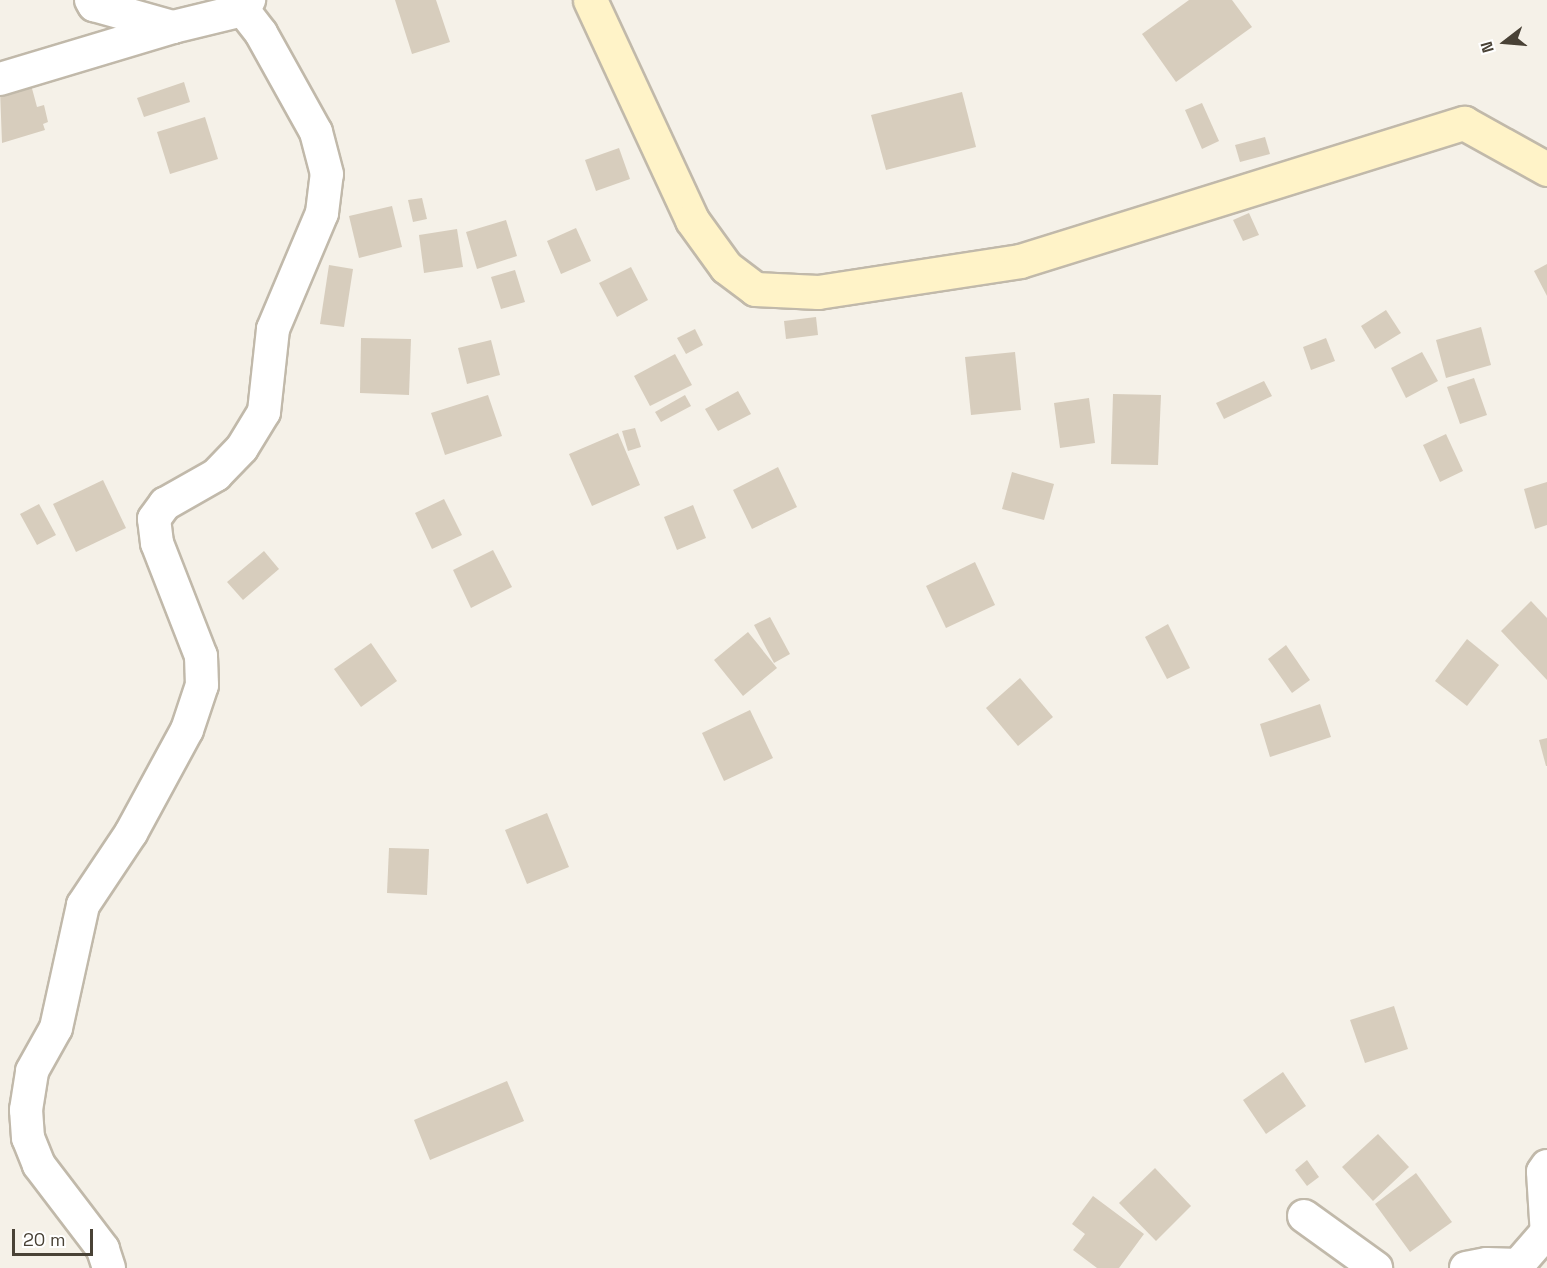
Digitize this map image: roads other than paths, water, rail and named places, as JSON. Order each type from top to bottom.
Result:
[{"type":"street","points":[[91,0],[94,4],[173,27]]},
{"type":"street","points":[[590,0],[692,220],[726,267],[755,290],[818,292],[1020,261],[1464,123],[1547,169]]},
{"type":"street","points":[[0,79],[246,5],[316,132],[327,174],[322,213],[273,329],[264,412],[242,448],[216,475],[165,504],[154,519],[157,543],[201,656],[202,685],[187,730],[131,833],[83,905],[56,1028],[32,1071],[26,1110],[28,1138],[39,1165],[103,1249],[109,1268]]},
{"type":"street","points":[[1466,1268],[1487,1264],[1518,1265],[1546,1235],[1542,1172],[1547,1166]]},
{"type":"street","points":[[1304,1216],[1376,1268]]}]
